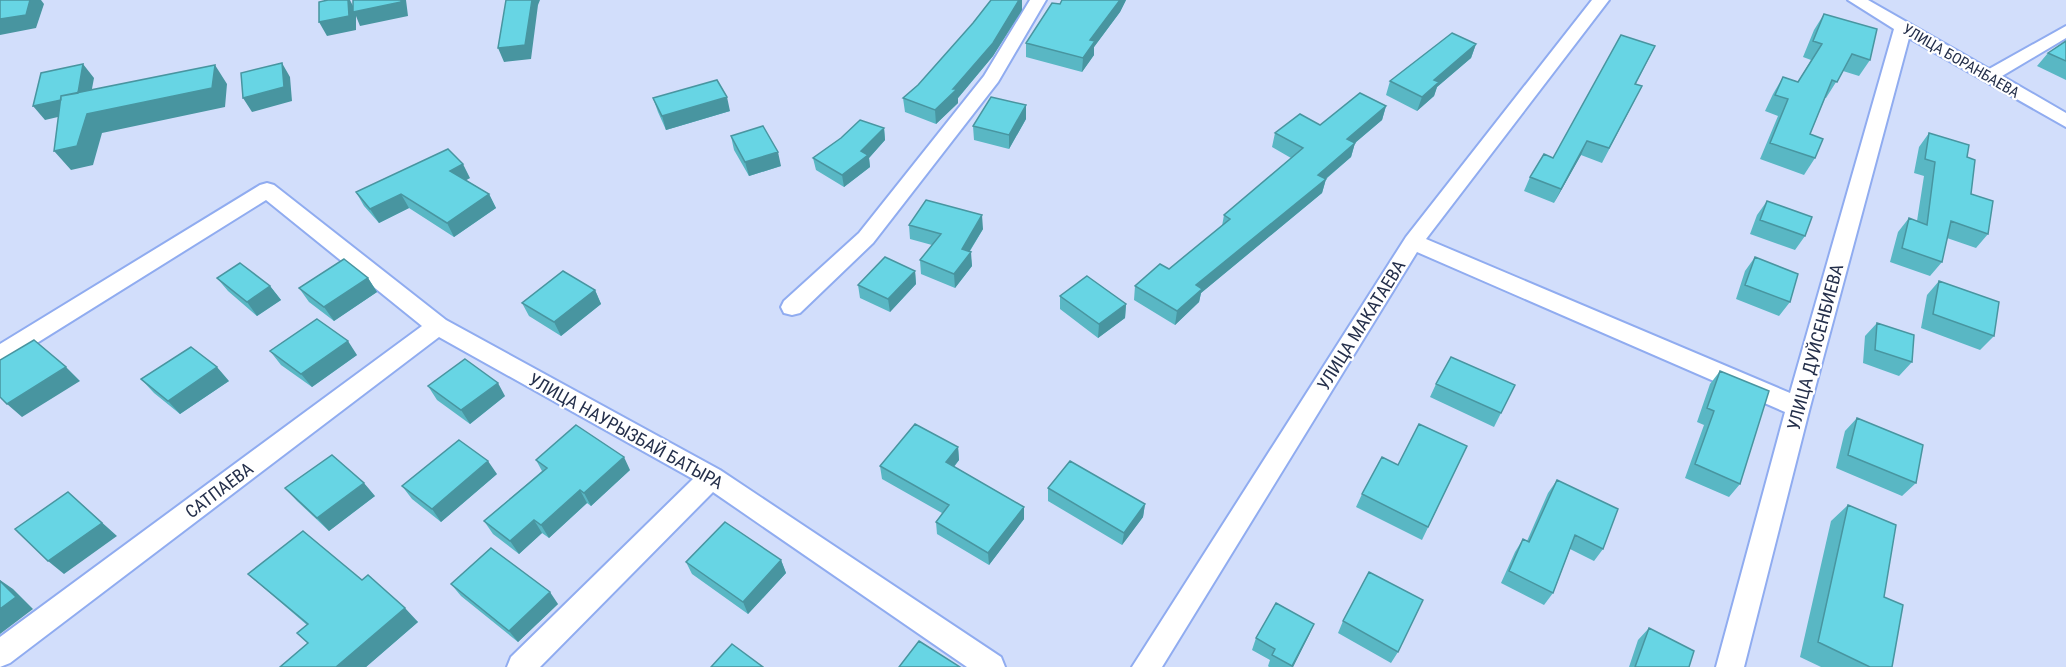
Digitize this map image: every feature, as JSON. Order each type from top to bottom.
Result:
[{"type":"street","points":[[792,307],[866,238],[992,78],[1038,0]]},
{"type":"street","name":"УЛИЦА МАКАТАЕВА","points":[[1146,667],[1413,242],[1601,0]]},
{"type":"street","name":"УЛИЦА БОРАНБАЕВА","points":[[1856,0],[2066,122]]},
{"type":"street","name":"УЛИЦА ДУЙСЕНБИЕВА","points":[[1730,667],[1798,407],[1903,27]]},
{"type":"street","points":[[1988,77],[2066,31]]},
{"type":"street","name":"УЛИЦА НАУРЫЗБАЙ БАТЫРА","points":[[0,355],[267,190],[438,326],[711,477],[991,667]]},
{"type":"street","points":[[1413,242],[1798,407]]},
{"type":"street","name":"САТПАЕВА","points":[[0,654],[438,326]]},
{"type":"street","points":[[521,667],[711,477]]},
{"type":"building","points":[[0,0],[30,0],[26,15],[0,19]]},
{"type":"building","points":[[348,0],[349,16],[319,22],[319,2]]},
{"type":"building","points":[[353,0],[401,0],[401,2],[353,12]]},
{"type":"building","points":[[506,0],[532,0],[525,45],[498,48]]},
{"type":"building","points":[[991,0],[1019,0],[993,43],[953,89],[957,89],[935,110],[903,98],[918,85]]},
{"type":"building","points":[[1062,0],[1120,0],[1090,40],[1095,41],[1083,58],[1026,43],[1052,3],[1060,4]]},
{"type":"building","points":[[1824,14],[1877,29],[1870,60],[1852,54],[1837,82],[1832,80],[1810,134],[1823,139],[1815,158],[1770,143],[1788,99],[1775,95],[1783,77],[1798,82],[1822,44],[1813,41]]},
{"type":"building","points":[[1452,33],[1476,44],[1434,80],[1439,82],[1422,97],[1390,81]]},
{"type":"building","points":[[1621,35],[1655,46],[1635,84],[1642,86],[1609,148],[1587,141],[1561,189],[1530,177],[1544,154],[1553,158]]},
{"type":"building","points":[[2066,41],[2066,61],[2048,53]]},
{"type":"building","points":[[282,63],[284,87],[243,98],[241,73]]},
{"type":"building","points":[[83,64],[78,93],[61,96],[61,100],[33,106],[41,73]]},
{"type":"building","points":[[215,65],[212,88],[87,114],[77,146],[54,151],[61,96]]},
{"type":"building","points":[[717,80],[727,97],[662,116],[653,98]]},
{"type":"building","points":[[1360,93],[1386,106],[1347,139],[1355,143],[1318,175],[1326,179],[1196,285],[1202,289],[1177,311],[1135,286],[1160,264],[1169,269],[1230,219],[1224,215],[1303,148],[1275,133],[1300,114],[1320,125]]},
{"type":"building","points":[[991,97],[1026,105],[1009,135],[973,126]]},
{"type":"building","points":[[860,120],[884,128],[861,151],[868,155],[842,175],[813,158],[841,138]]},
{"type":"building","points":[[763,126],[778,152],[745,162],[731,136]]},
{"type":"building","points":[[1929,133],[1969,145],[1967,157],[1975,160],[1971,194],[1993,201],[1988,234],[1951,221],[1942,262],[1902,248],[1909,218],[1927,225],[1935,162],[1925,159]]},
{"type":"building","points":[[448,149],[463,164],[450,171],[489,194],[447,223],[401,194],[370,209],[356,192]]},
{"type":"building","points":[[926,200],[982,215],[962,249],[971,252],[954,274],[920,260],[941,234],[909,225]]},
{"type":"building","points":[[1767,201],[1812,217],[1805,236],[1760,220]]},
{"type":"building","points":[[885,257],[915,271],[888,299],[858,285]]},
{"type":"building","points":[[1755,257],[1798,274],[1790,302],[1745,285]]},
{"type":"building","points":[[344,259],[368,278],[324,307],[299,288]]},
{"type":"building","points":[[240,263],[270,286],[247,302],[217,278]]},
{"type":"building","points":[[563,271],[595,290],[554,322],[522,303]]},
{"type":"building","points":[[1087,276],[1126,304],[1099,324],[1060,296]]},
{"type":"building","points":[[1939,281],[1999,302],[1994,336],[1933,314]]},
{"type":"building","points":[[317,319],[348,341],[301,374],[270,351]]},
{"type":"building","points":[[1877,323],[1914,335],[1912,362],[1875,350]]},
{"type":"building","points":[[34,340],[66,367],[7,404],[0,397],[0,360]]},
{"type":"building","points":[[191,347],[217,367],[168,401],[141,379]]},
{"type":"building","points":[[1451,357],[1515,385],[1501,413],[1436,384]]},
{"type":"building","points":[[465,359],[498,383],[461,410],[428,386]]},
{"type":"building","points":[[1720,371],[1769,391],[1740,484],[1695,464],[1714,411],[1707,408]]},
{"type":"building","points":[[1857,418],[1923,445],[1916,483],[1848,455]]},
{"type":"building","points":[[915,424],[958,447],[946,462],[1024,507],[988,553],[936,522],[949,505],[880,466]]},
{"type":"building","points":[[1419,424],[1467,446],[1428,527],[1362,494],[1382,457],[1398,465]]},
{"type":"building","points":[[576,425],[624,457],[584,493],[580,490],[541,525],[534,520],[510,541],[484,521],[547,468],[536,460]]},
{"type":"building","points":[[459,440],[488,461],[432,509],[402,486]]},
{"type":"building","points":[[332,455],[364,483],[317,518],[285,488]]},
{"type":"building","points":[[1070,461],[1145,504],[1124,533],[1048,488]]},
{"type":"building","points":[[1557,480],[1618,509],[1603,549],[1575,535],[1553,593],[1509,571],[1523,539],[1529,542]]},
{"type":"building","points":[[68,492],[102,523],[48,561],[15,529]]},
{"type":"building","points":[[1848,505],[1896,525],[1884,597],[1903,605],[1892,667],[1870,667],[1818,642]]},
{"type":"building","points":[[725,522],[781,560],[743,602],[686,562]]},
{"type":"building","points":[[303,531],[362,580],[368,575],[405,608],[336,667],[280,667],[308,643],[297,633],[308,624],[248,574]]},
{"type":"building","points":[[491,548],[550,592],[509,631],[451,584]]},
{"type":"building","points":[[1369,572],[1423,600],[1398,652],[1343,621]]},
{"type":"building","points":[[0,581],[16,597],[0,609]]},
{"type":"building","points":[[1276,603],[1314,624],[1292,666],[1272,655],[1275,649],[1256,638]]},
{"type":"building","points":[[1649,628],[1694,651],[1689,667],[1635,667]]},
{"type":"building","points":[[919,641],[960,667],[899,667]]},
{"type":"building","points":[[732,644],[763,667],[711,667]]}]
